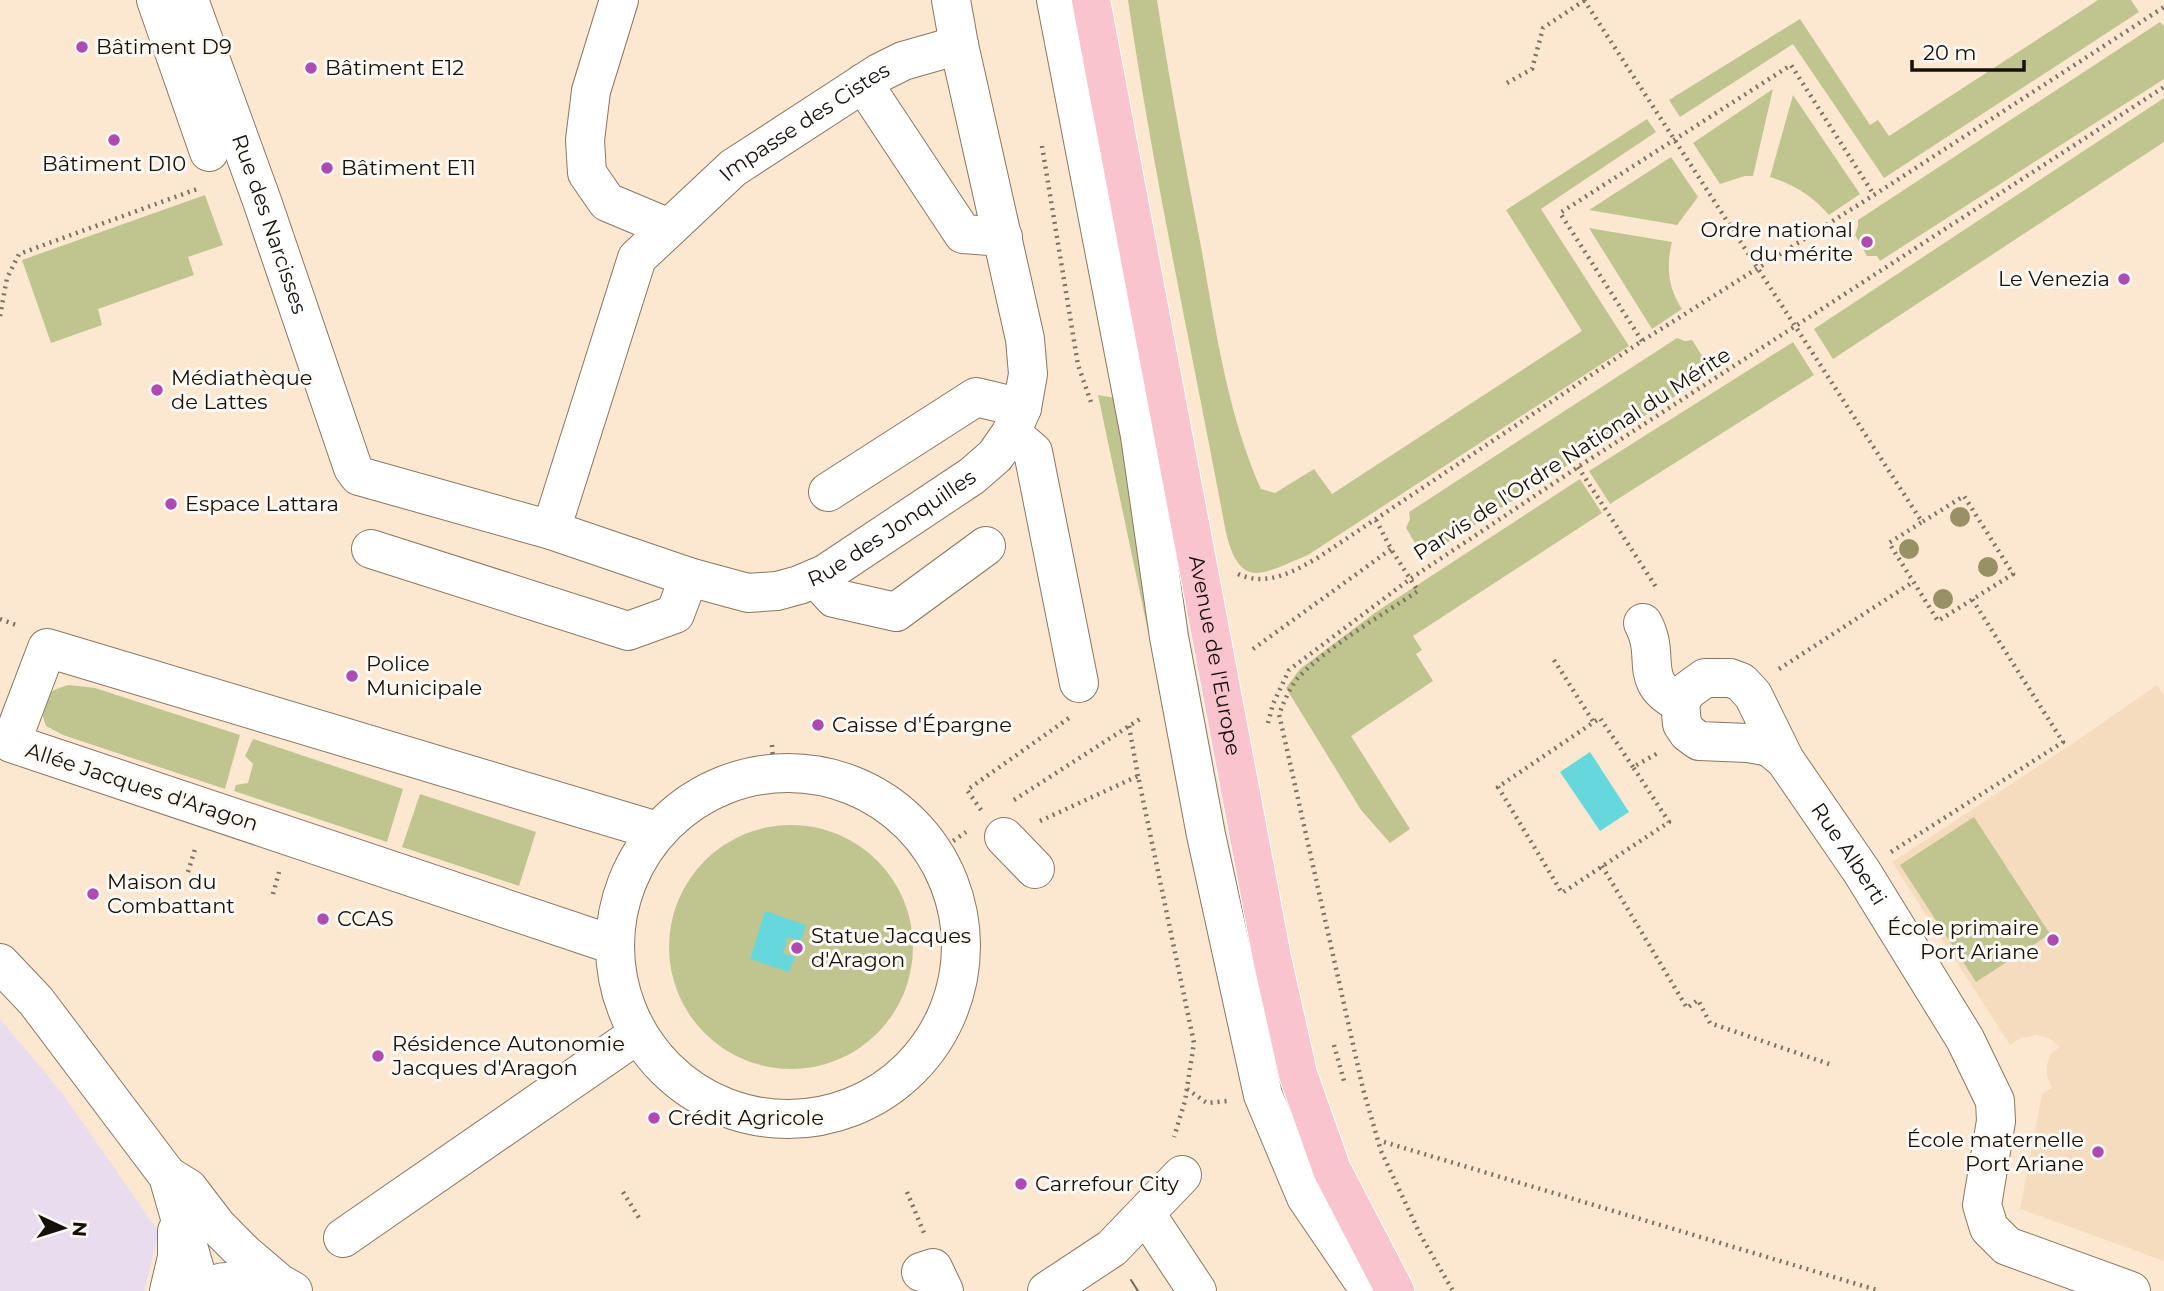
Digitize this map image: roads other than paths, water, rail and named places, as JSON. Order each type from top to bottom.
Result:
[{"type":"main road","name":"Avenue de l'Europe","points":[[1091,0],[1272,958],[1298,1074],[1332,1170],[1395,1291]]},
{"type":"street","name":"Rue des Narcisses","points":[[156,0],[209,152]]},
{"type":"street","name":"Rue des Narcisses","points":[[189,0],[347,447]]},
{"type":"street","points":[[619,0],[591,91],[585,140],[587,173],[607,202],[669,228]]},
{"type":"street","name":"Rue des Jonquilles","points":[[347,447],[353,468],[359,476],[551,530],[689,577],[748,593],[777,591],[816,578],[972,476],[995,456],[1017,421],[1028,374],[1025,339],[951,0]]},
{"type":"street","points":[[1056,0],[1140,436],[1169,637],[1206,835],[1263,1095],[1306,1197],[1370,1291]]},
{"type":"street","name":"Impasse des Cistes","points":[[551,530],[637,258],[733,168],[863,83],[903,61],[959,45]]},
{"type":"street","points":[[863,83],[962,234],[1003,237]]},
{"type":"street","points":[[828,492],[976,397],[1017,421],[1033,452],[1079,683]]},
{"type":"street","points":[[816,578],[834,598],[896,612],[986,546]]},
{"type":"street","points":[[371,549],[628,631],[675,614],[689,577]]},
{"type":"street","points":[[1652,609],[1650,636],[1655,683],[1684,718]]},
{"type":"street","name":"Allée Jacques d'Aragon","points":[[614,945],[11,743],[47,648],[657,831]]},
{"type":"street","name":"Rue Alberti","points":[[1785,760],[1765,746],[1699,741],[1684,718],[1687,691],[1705,678],[1730,678],[1741,682],[1753,695],[1785,760],[1862,873],[1965,1039],[1995,1101],[1996,1121],[1982,1205],[1989,1228],[2007,1246],[2050,1277],[2131,1291]]},
{"type":"street","points":[[773,759],[802,772],[855,784],[900,813],[936,853],[955,898],[962,946],[954,995],[934,1039],[903,1076],[867,1112],[780,1119],[737,1112],[699,1095],[682,1082],[665,1068],[638,1034],[621,991],[614,945],[619,904],[634,866],[657,831],[698,796],[748,776],[773,759]]},
{"type":"street","points":[[995,827],[1035,869]]},
{"type":"street","points":[[0,963],[36,1002],[173,1192],[203,1291],[220,1282],[237,1283],[245,1290]]},
{"type":"street","points":[[342,1238],[638,1034]]},
{"type":"street","points":[[1047,1291],[1112,1248],[1182,1175]]},
{"type":"street","points":[[173,1192],[188,1188],[217,1226],[240,1265],[245,1290]]},
{"type":"street","points":[[169,1291],[177,1257],[173,1192]]},
{"type":"street","points":[[1146,1214],[1197,1291]]},
{"type":"street","points":[[217,1226],[245,1254],[279,1283],[293,1291]]},
{"type":"water","points":[[1590,752],[1629,812],[1600,831],[1560,772]]},
{"type":"water","points":[[765,911],[806,925],[801,941],[788,937],[783,953],[795,957],[789,972],[750,959]]},
{"type":"tram line","points":[[1131,1280],[1138,1291]]},
{"type":"place","name":"Bâtiment D9","points":[[82,47]]},
{"type":"place","name":"Bâtiment E12","points":[[311,68]]},
{"type":"place","name":"Bâtiment D10","points":[[114,140]]},
{"type":"place","name":"Bâtiment E11","points":[[327,168]]},
{"type":"place","name":"Ordre national du mérite","points":[[1867,242]]},
{"type":"place","name":"Le Venezia","points":[[2124,279]]},
{"type":"place","name":"Médiathèque de Lattes","points":[[157,390]]},
{"type":"place","name":"Espace Lattara","points":[[171,504]]},
{"type":"place","name":"Police Municipale","points":[[352,676]]},
{"type":"place","name":"Caisse d'Épargne","points":[[818,725]]},
{"type":"place","name":"Maison du Combattant","points":[[93,894]]},
{"type":"place","name":"CCAS","points":[[323,919]]},
{"type":"place","name":"École primaire Port Ariane","points":[[2053,940]]},
{"type":"place","name":"Statue Jacques d'Aragon","points":[[797,948]]},
{"type":"place","name":"Résidence Autonomie Jacques d'Aragon","points":[[378,1056]]},
{"type":"place","name":"Crédit Agricole","points":[[654,1118]]},
{"type":"place","name":"École maternelle Port Ariane","points":[[2098,1152]]},
{"type":"place","name":"Carrefour City","points":[[1021,1184]]}]
